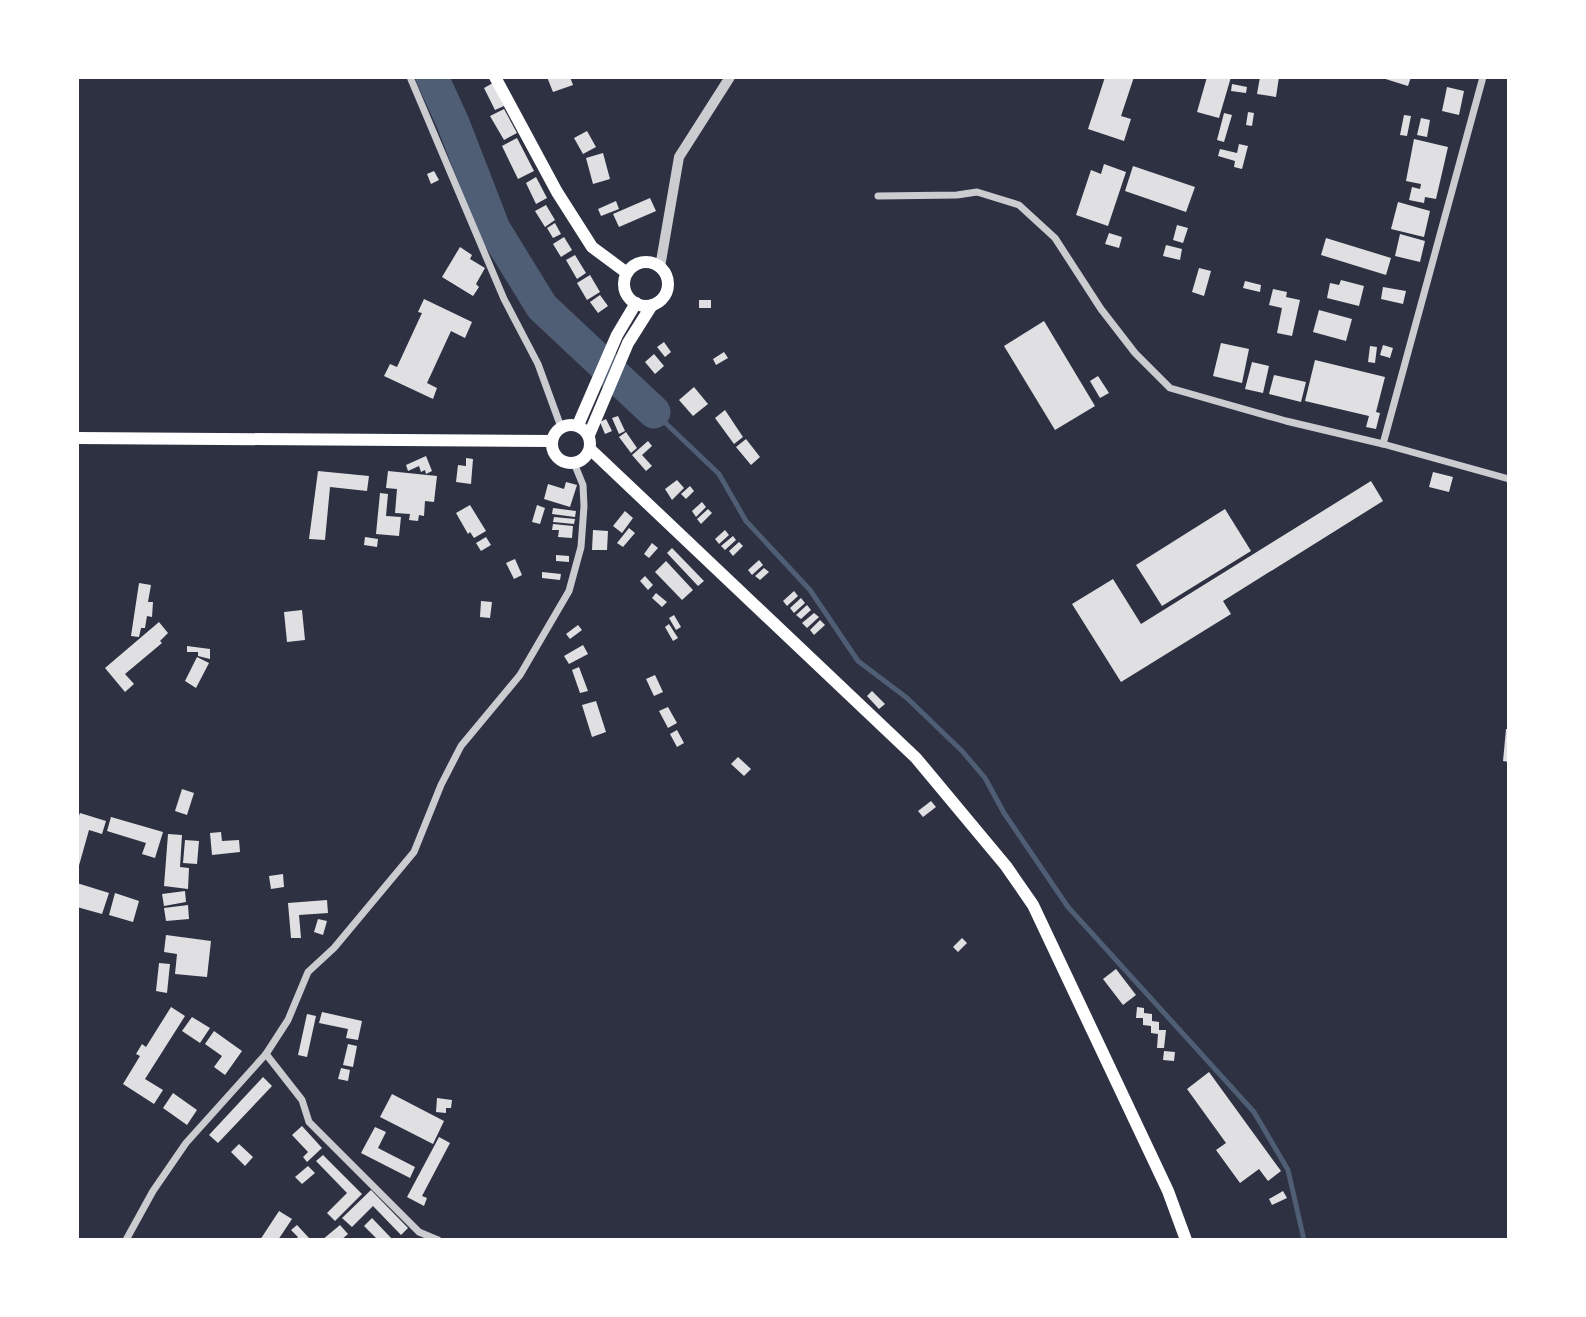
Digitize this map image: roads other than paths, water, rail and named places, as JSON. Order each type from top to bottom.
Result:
[{"type":"main road","points":[[495,77],[557,192],[593,247],[627,273]]},
{"type":"main road","points":[[589,435],[578,425],[561,427],[552,441],[554,453],[563,461],[574,463],[584,458],[590,449],[589,435],[628,343],[652,305],[662,299],[667,289],[667,277],[660,267],[642,262],[627,273],[627,293],[636,303],[652,305]]},
{"type":"main road","points":[[578,425],[617,335],[636,303]]},
{"type":"main road","points":[[77,438],[552,441]]},
{"type":"main road","points":[[590,449],[916,758],[1006,866],[1033,905],[1168,1191],[1186,1240]]},
{"type":"street","points":[[410,77],[504,299],[538,364],[561,427]]},
{"type":"street","points":[[660,267],[679,158],[730,77]]},
{"type":"street","points":[[1383,444],[1483,77]]},
{"type":"street","points":[[878,196],[957,195],[977,192],[1019,205],[1055,238],[1101,309],[1135,353],[1170,388],[1509,479]]},
{"type":"street","points":[[126,1240],[153,1191],[186,1143],[267,1054],[288,1020],[308,972],[334,948],[414,852],[441,785],[461,746],[520,675],[569,591],[581,547],[584,506],[583,485],[574,463]]},
{"type":"street","points":[[267,1054],[302,1100],[309,1122],[419,1232],[438,1240]]},
{"type":"waterway","points":[[432,77],[494,229],[542,307],[654,412]]},
{"type":"waterway","points":[[654,412],[719,474],[746,521],[810,590],[858,661],[907,698],[962,751],[985,778],[1004,813],[1068,907],[1254,1112],[1288,1170],[1304,1240]]}]
